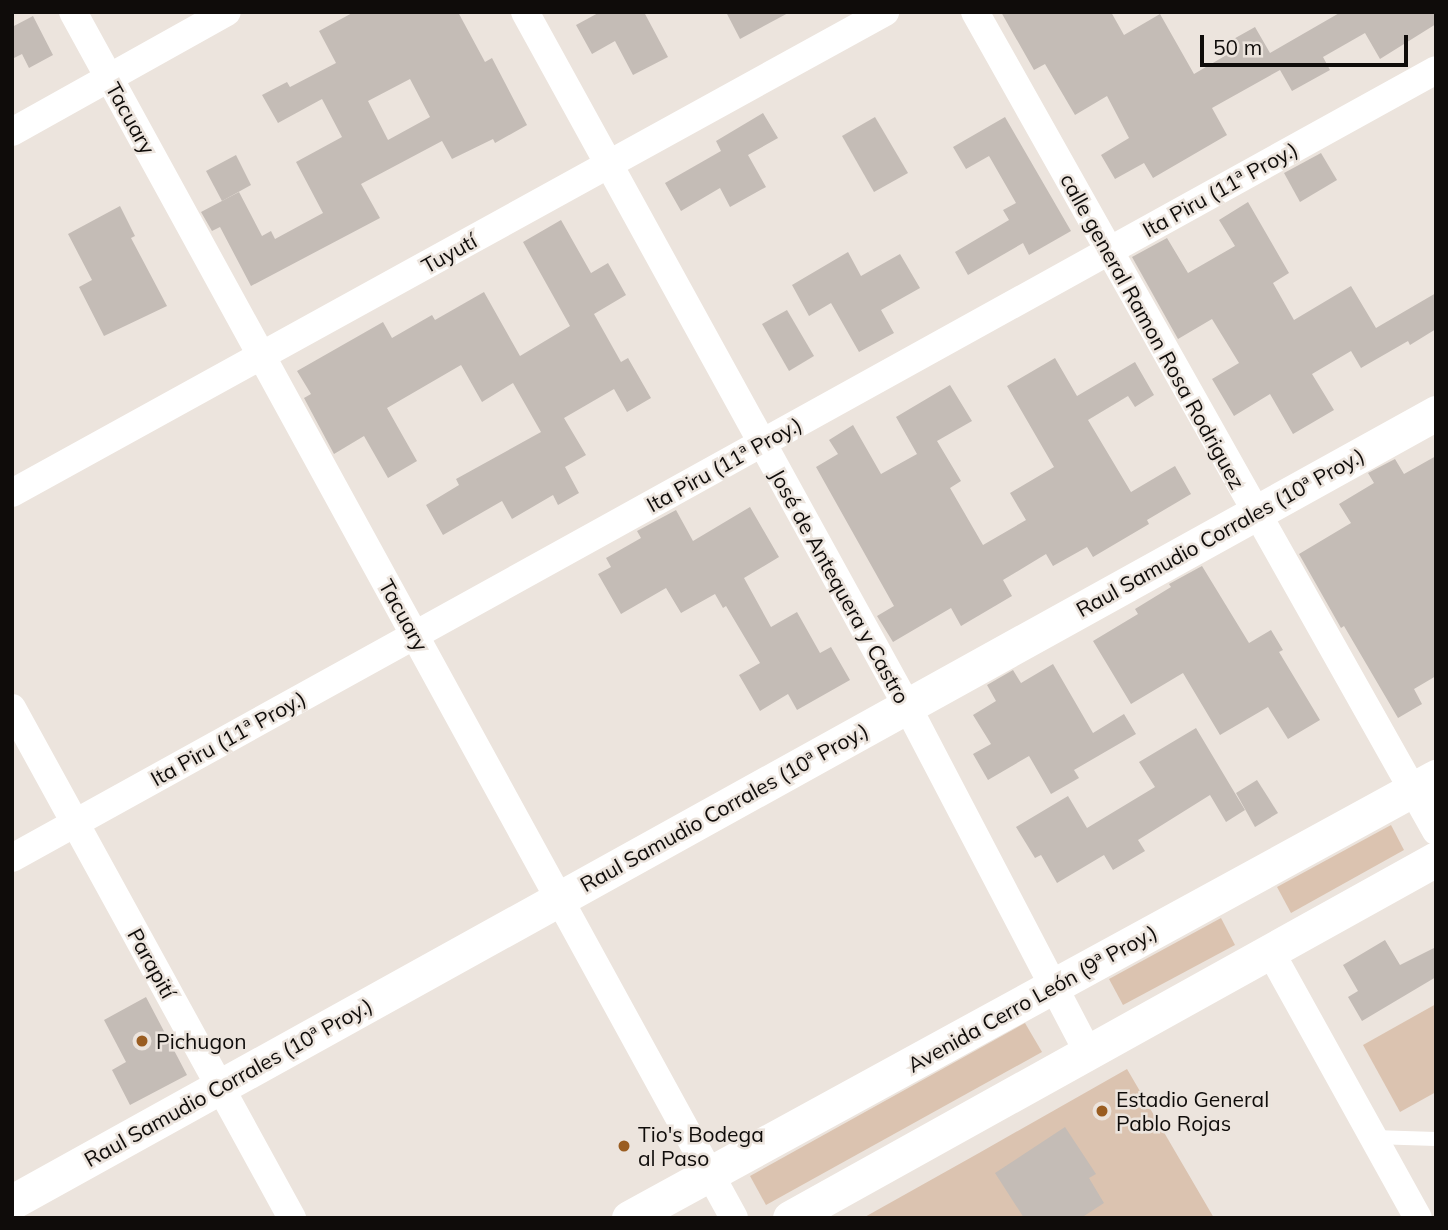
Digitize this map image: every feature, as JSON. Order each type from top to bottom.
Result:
[{"type":"street","name":"Tacuary","points":[[73,12],[734,1218]]},
{"type":"street","points":[[12,132],[227,12]]},
{"type":"street","name":"José de Antequera y Castro","points":[[526,12],[906,706],[1088,1052]]},
{"type":"street","name":"Tuyutí","points":[[12,493],[885,12]]},
{"type":"street","name":"calle general Ramon Rosa Rodriguez","points":[[975,12],[1255,513],[1424,784],[1436,831]]},
{"type":"street","name":"Ita Piru (11ª Proy.)","points":[[12,858],[1436,70]]},
{"type":"street","name":"Raul Samudio Corrales (10ª Proy.)","points":[[12,1202],[1436,413]]},
{"type":"street","name":"Parapití","points":[[12,708],[292,1218]]},
{"type":"street","name":"Avenida Cerro León (9ª Proy.)","points":[[628,1218],[1424,784]]},
{"type":"street","points":[[790,1218],[1436,859]]},
{"type":"street","points":[[1270,951],[1418,1218]]},
{"type":"lane","points":[[1373,1137],[1436,1139]]},
{"type":"shaded area","points":[[1391,825],[1404,850],[1291,913],[1277,887]]},
{"type":"shaded area","points":[[1221,918],[1235,945],[1123,1005],[1109,979]]},
{"type":"shaded area","points":[[1436,1004],[1436,1092],[1400,1112],[1363,1045]]},
{"type":"shaded area","points":[[1025,1023],[1042,1052],[766,1205],[750,1176]]},
{"type":"shaded area","name":"Estadio General Pablo Rojas","points":[[1127,1069],[1214,1218],[863,1218],[979,1153]]},
{"type":"building","points":[[354,12],[458,12],[485,62],[492,58],[527,125],[495,143],[493,139],[452,159],[442,141],[361,184],[380,218],[251,286],[220,227],[212,231],[201,212],[239,192],[262,236],[271,231],[275,239],[323,213],[296,162],[342,137],[322,99],[278,123],[262,95],[287,82],[290,87],[336,63],[319,31]],"holes":[[[410,79],[430,117],[388,140],[368,101]]]},
{"type":"building","points":[[600,12],[644,12],[668,57],[633,75],[615,41],[592,54],[576,25]]},
{"type":"building","points":[[726,12],[790,12],[740,39]]},
{"type":"building","points":[[1001,12],[1111,12],[1124,35],[1160,14],[1194,74],[1235,50],[1230,41],[1255,27],[1270,53],[1341,12],[1436,12],[1436,24],[1380,59],[1365,33],[1323,57],[1330,70],[1292,91],[1280,70],[1212,108],[1227,135],[1153,178],[1144,163],[1115,179],[1101,155],[1129,138],[1107,96],[1075,115],[1045,64],[1034,70]]},
{"type":"building","points":[[33,16],[53,55],[29,68],[22,54],[12,59],[12,27]]},
{"type":"building","points":[[763,113],[778,138],[748,155],[766,187],[730,207],[720,188],[681,211],[665,183],[721,151],[716,141]]},
{"type":"building","points":[[875,117],[908,173],[874,192],[842,136]]},
{"type":"building","points":[[1005,117],[1071,231],[1029,255],[1023,243],[968,275],[955,252],[1009,220],[1003,210],[1016,203],[989,156],[966,169],[953,147]]},
{"type":"building","points":[[1321,153],[1337,180],[1300,202],[1284,173]]},
{"type":"building","points":[[236,155],[251,185],[222,201],[206,171]]},
{"type":"building","points":[[1248,202],[1289,273],[1273,283],[1294,320],[1351,286],[1376,328],[1436,293],[1436,329],[1410,345],[1408,341],[1361,368],[1351,351],[1312,374],[1334,410],[1293,434],[1270,394],[1234,416],[1212,379],[1239,363],[1212,319],[1178,339],[1132,257],[1167,238],[1188,273],[1235,246],[1219,220]]},
{"type":"building","points":[[120,206],[135,236],[131,238],[167,306],[104,336],[79,287],[92,280],[68,234]]},
{"type":"building","points":[[561,220],[591,273],[608,263],[626,295],[594,314],[621,362],[628,358],[651,398],[627,412],[614,389],[564,418],[586,455],[565,467],[579,493],[558,505],[553,495],[512,519],[502,501],[443,535],[426,505],[459,485],[456,479],[541,432],[513,383],[482,402],[461,365],[387,408],[417,461],[388,478],[364,436],[334,454],[304,398],[311,394],[297,371],[383,322],[392,338],[432,315],[435,320],[484,292],[520,356],[570,326],[523,242]]},
{"type":"building","points":[[848,252],[861,276],[900,254],[920,288],[881,310],[894,333],[859,352],[831,303],[809,316],[792,285]]},
{"type":"building","points":[[787,310],[814,356],[789,371],[762,324]]},
{"type":"building","points":[[1055,358],[1077,396],[1135,362],[1154,395],[1135,407],[1128,396],[1088,420],[1131,492],[1175,466],[1191,494],[1147,520],[1149,524],[1093,557],[1087,547],[1053,566],[1046,554],[1003,580],[1012,596],[961,626],[951,608],[893,642],[877,616],[894,606],[816,467],[838,454],[829,440],[853,425],[881,474],[917,454],[896,417],[950,385],[972,421],[937,441],[961,481],[950,488],[983,545],[1026,520],[1010,493],[1054,467],[1007,386]]},
{"type":"building","points":[[1436,456],[1436,676],[1414,689],[1422,704],[1398,718],[1344,626],[1341,628],[1299,554],[1351,523],[1339,504],[1374,483],[1368,473],[1395,459],[1404,474]]},
{"type":"building","points":[[750,507],[779,557],[744,578],[771,627],[797,612],[820,653],[831,647],[850,680],[797,710],[788,694],[760,711],[739,675],[760,663],[726,606],[723,608],[715,594],[681,613],[666,588],[621,614],[598,574],[611,567],[606,558],[641,538],[637,531],[676,510],[693,541]]},
{"type":"building","points":[[1202,566],[1249,643],[1271,630],[1283,650],[1279,652],[1320,720],[1288,739],[1268,707],[1220,735],[1183,673],[1131,704],[1093,641],[1138,614],[1135,609],[1171,587],[1169,584]]},
{"type":"building","points":[[1053,664],[1093,733],[1124,714],[1136,734],[1074,770],[1079,778],[1051,794],[1029,756],[988,780],[973,754],[991,744],[973,715],[996,701],[987,685],[1013,670],[1021,683]]},
{"type":"building","points":[[1196,728],[1245,810],[1226,822],[1210,795],[1138,840],[1145,851],[1113,870],[1104,855],[1057,883],[1041,855],[1035,858],[1016,827],[1068,796],[1087,828],[1155,787],[1139,762]]},
{"type":"building","points":[[1257,780],[1278,813],[1255,827],[1236,793]]},
{"type":"building","points":[[1385,940],[1400,965],[1436,947],[1436,977],[1362,1021],[1348,997],[1358,991],[1343,965]]},
{"type":"building","name":"Pichugon","points":[[146,997],[187,1075],[130,1105],[112,1070],[126,1062],[104,1020]]},
{"type":"building","points":[[1065,1127],[1096,1174],[1089,1178],[1104,1203],[1081,1218],[1024,1218],[995,1173]]},
{"type":"place","name":"Pichugon","points":[[142,1041]]},
{"type":"place","name":"Estadio General Pablo Rojas","points":[[1102,1111]]},
{"type":"place","name":"Tio's Bodega al Paso","points":[[624,1146]]}]
